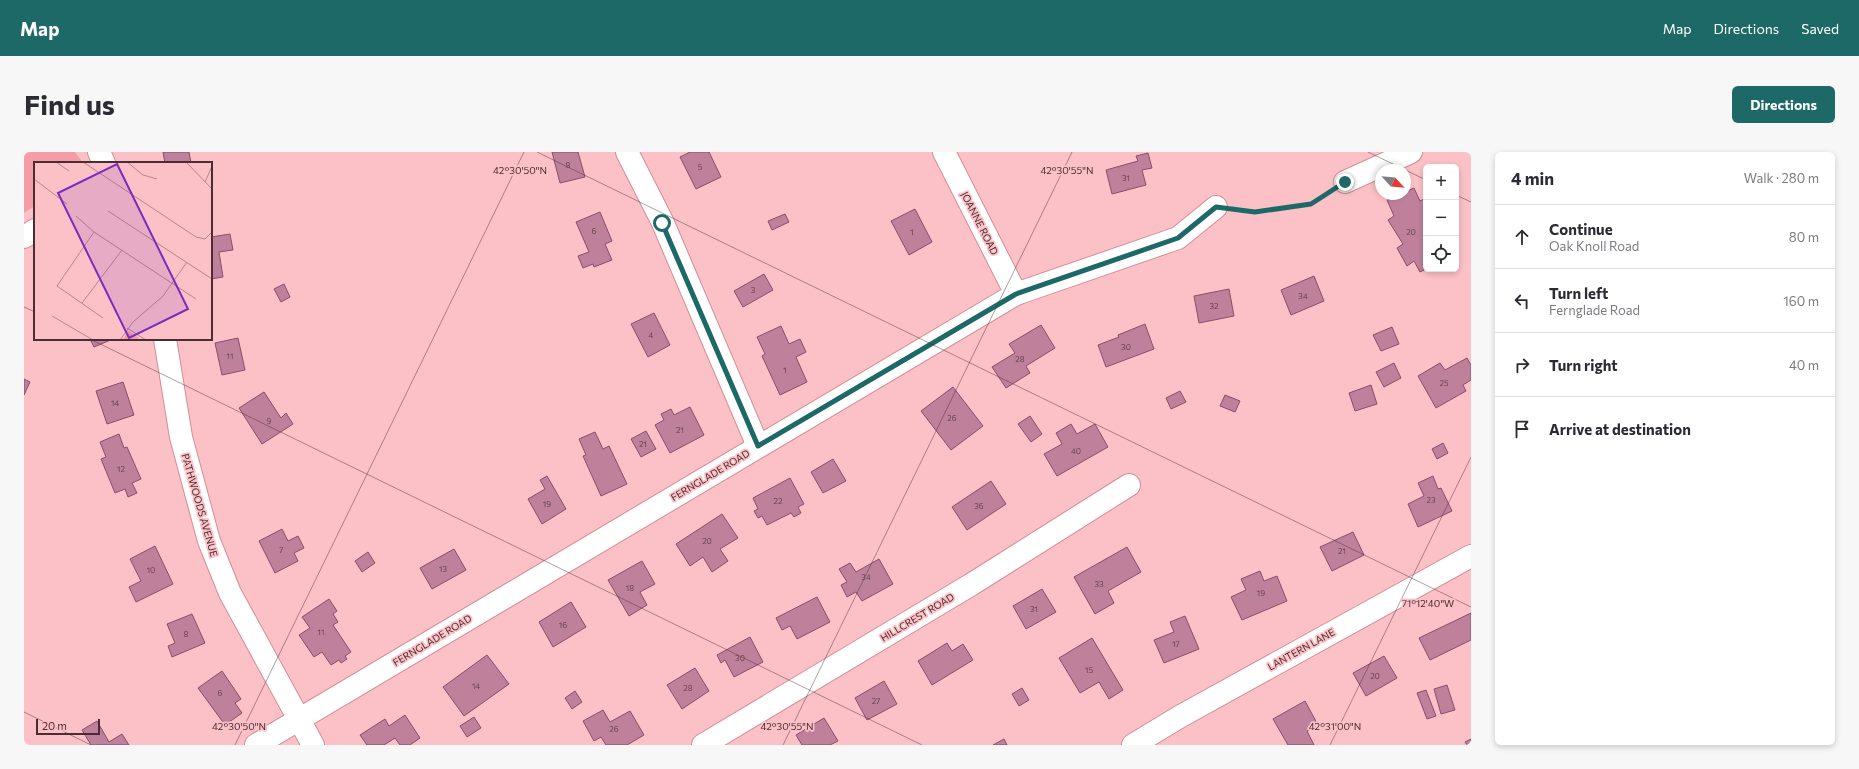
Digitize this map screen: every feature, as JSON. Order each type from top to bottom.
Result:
[{"type":"street","points":[[99,152],[104,162]]},
{"type":"street","points":[[627,152],[662,223],[758,446]]},
{"type":"street","name":"JOANNE ROAD","points":[[944,152],[1016,294]]},
{"type":"street","points":[[1345,182],[1412,152]]},
{"type":"street","name":"FERNGLADE ROAD","points":[[256,745],[1016,294],[1178,238],[1216,207]]},
{"type":"street","points":[[24,237],[34,231]]},
{"type":"street","name":"PATHWOODS AVENUE","points":[[165,340],[181,437],[209,541],[230,593],[313,745]]},
{"type":"street","name":"HILLCREST ROAD","points":[[703,745],[972,584],[1129,485]]},
{"type":"street","name":"LANTERN LANE","points":[[1133,745],[1180,716],[1471,556]]},
{"type":"path","points":[[1216,207],[1255,212],[1311,204],[1345,182]]},
{"type":"shaded area","points":[[24,152],[75,152],[82,162],[34,162],[34,207],[24,213]]},
{"type":"building","points":[[163,152],[189,152],[191,162],[165,162]]},
{"type":"building","points":[[552,152],[578,152],[585,177],[560,183]]},
{"type":"building","points":[[690,152],[709,152],[721,177],[696,189],[680,157]]},
{"type":"building","points":[[1148,153],[1152,168],[1142,170],[1146,185],[1112,194],[1106,170],[1138,161],[1136,156]]},
{"type":"building","points":[[1414,188],[1420,201],[1423,200],[1423,270],[1420,272],[1414,261],[1407,266],[1397,248],[1403,244],[1388,220],[1394,216],[1387,200],[1411,200],[1411,189]]},
{"type":"building","points":[[915,209],[932,242],[909,255],[891,221]]},
{"type":"building","points":[[600,212],[612,241],[605,244],[612,260],[594,267],[593,264],[583,268],[578,256],[589,252],[576,222]]},
{"type":"building","points":[[785,214],[789,222],[772,230],[768,221]]},
{"type":"building","points":[[230,234],[233,250],[219,252],[223,277],[212,279],[212,237]]},
{"type":"building","points":[[764,274],[773,290],[743,307],[734,291]]},
{"type":"building","points":[[1314,276],[1324,301],[1291,315],[1281,290]]},
{"type":"building","points":[[284,284],[290,297],[281,302],[274,289]]},
{"type":"building","points":[[1229,289],[1234,316],[1199,323],[1194,296]]},
{"type":"building","points":[[654,313],[670,345],[648,357],[631,324]]},
{"type":"building","points":[[1145,324],[1154,349],[1106,367],[1098,345],[1119,337],[1118,335]]},
{"type":"building","points":[[1041,325],[1055,348],[1026,366],[1030,373],[1006,388],[992,367],[1015,353],[1009,344]]},
{"type":"building","points":[[781,326],[789,344],[800,339],[806,352],[796,357],[807,382],[780,395],[762,356],[765,354],[757,337]]},
{"type":"building","points":[[1392,327],[1399,344],[1381,351],[1373,335]]},
{"type":"building","points":[[238,338],[245,370],[222,375],[215,343]]},
{"type":"building","points":[[90,340],[111,340],[94,347]]},
{"type":"building","points":[[1467,358],[1471,365],[1471,380],[1463,385],[1466,391],[1436,408],[1418,376],[1440,363],[1445,370]]},
{"type":"building","points":[[1394,363],[1401,378],[1384,387],[1376,372]]},
{"type":"building","points":[[24,379],[30,382],[24,395]]},
{"type":"building","points":[[123,382],[134,415],[107,424],[96,391]]},
{"type":"building","points":[[1371,385],[1377,404],[1355,411],[1349,393]]},
{"type":"building","points":[[953,387],[983,426],[951,450],[921,411]]},
{"type":"building","points":[[1180,391],[1186,402],[1171,409],[1166,398]]},
{"type":"building","points":[[264,392],[281,418],[286,413],[293,424],[262,444],[239,408]]},
{"type":"building","points":[[1225,395],[1240,401],[1235,412],[1220,406]]},
{"type":"building","points":[[690,407],[704,435],[670,453],[655,425],[664,420],[661,414],[671,409],[674,415]]},
{"type":"building","points":[[1030,416],[1042,434],[1031,442],[1018,424]]},
{"type":"building","points":[[1071,424],[1077,434],[1095,424],[1108,447],[1057,476],[1044,454],[1062,444],[1056,433]]},
{"type":"building","points":[[646,431],[656,449],[641,457],[631,439]]},
{"type":"building","points":[[595,432],[603,449],[609,446],[627,484],[601,496],[583,456],[586,455],[579,439]]},
{"type":"building","points":[[119,434],[124,448],[127,447],[141,479],[132,483],[137,493],[128,497],[125,489],[115,493],[101,459],[106,457],[100,442]]},
{"type":"building","points":[[1443,443],[1448,453],[1437,459],[1432,449]]},
{"type":"building","points":[[833,459],[846,481],[823,493],[811,472]]},
{"type":"building","points":[[547,476],[566,509],[542,524],[528,499],[545,489],[540,480]]},
{"type":"building","points":[[1433,476],[1438,489],[1441,488],[1452,511],[1418,527],[1408,504],[1424,496],[1418,483]]},
{"type":"building","points":[[790,478],[804,504],[798,507],[801,513],[794,517],[791,513],[767,525],[762,516],[758,518],[754,511],[758,509],[753,498]]},
{"type":"building","points":[[991,481],[1006,504],[967,530],[952,507]]},
{"type":"building","points":[[722,514],[738,538],[720,549],[728,561],[712,572],[703,557],[690,566],[676,544]]},
{"type":"building","points":[[282,529],[288,541],[298,536],[304,548],[294,553],[298,561],[275,573],[259,541]]},
{"type":"building","points":[[1353,532],[1364,555],[1332,571],[1320,547]]},
{"type":"building","points":[[155,546],[173,584],[136,602],[129,587],[141,581],[130,559]]},
{"type":"building","points":[[1127,547],[1141,572],[1108,591],[1114,603],[1095,614],[1074,577]]},
{"type":"building","points":[[454,549],[466,570],[432,589],[420,568]]},
{"type":"building","points":[[368,552],[375,563],[362,572],[355,561]]},
{"type":"building","points":[[879,559],[893,584],[862,601],[856,592],[847,597],[841,585],[847,582],[839,569],[850,563],[856,572]]},
{"type":"building","points":[[642,561],[655,584],[640,592],[647,605],[629,616],[608,580]]},
{"type":"building","points":[[1260,571],[1264,581],[1277,576],[1287,601],[1242,620],[1231,597],[1246,590],[1241,579]]},
{"type":"building","points":[[1042,589],[1056,612],[1026,629],[1013,606]]},
{"type":"building","points":[[817,597],[830,622],[797,639],[790,626],[782,630],[776,618]]},
{"type":"building","points":[[329,599],[337,611],[333,614],[338,622],[333,625],[351,652],[345,656],[347,659],[341,663],[339,660],[331,665],[322,652],[314,657],[299,635],[310,628],[302,617]]},
{"type":"building","points":[[571,602],[586,627],[553,647],[539,622]]},
{"type":"building","points":[[1471,613],[1471,640],[1430,660],[1419,638]]},
{"type":"building","points":[[192,614],[205,643],[172,657],[168,646],[175,643],[167,624]]},
{"type":"building","points":[[1185,616],[1199,649],[1164,663],[1154,640],[1174,632],[1170,622]]},
{"type":"building","points":[[750,637],[763,662],[734,677],[725,660],[721,663],[717,655]]},
{"type":"building","points":[[1092,638],[1123,690],[1109,699],[1099,682],[1080,693],[1059,658]]},
{"type":"building","points":[[947,643],[952,651],[963,644],[973,660],[932,685],[918,661]]},
{"type":"building","points":[[487,655],[509,684],[464,716],[443,687]]},
{"type":"building","points":[[1384,656],[1397,678],[1366,696],[1353,673]]},
{"type":"building","points":[[695,668],[709,691],[682,709],[667,685]]},
{"type":"building","points":[[222,671],[241,699],[235,703],[242,713],[225,725],[198,688]]},
{"type":"building","points":[[884,681],[897,704],[867,720],[855,698]]},
{"type":"building","points":[[1447,685],[1455,710],[1441,714],[1434,689]]},
{"type":"building","points":[[1022,688],[1029,700],[1019,706],[1012,694]]},
{"type":"building","points":[[1426,690],[1436,716],[1427,719],[1417,693]]},
{"type":"building","points":[[575,691],[582,702],[572,709],[565,698]]},
{"type":"building","points":[[1305,701],[1318,725],[1307,731],[1314,745],[1288,745],[1273,719]]},
{"type":"building","points":[[603,710],[610,722],[630,711],[644,735],[627,745],[606,745],[601,737],[594,741],[583,721]]},
{"type":"building","points":[[405,715],[420,738],[410,745],[400,745],[395,738],[384,745],[367,745],[360,735],[385,719],[389,726]]},
{"type":"building","points":[[474,717],[481,728],[467,737],[460,726]]},
{"type":"building","points":[[824,718],[838,741],[830,745],[802,745],[796,735]]},
{"type":"building","points":[[97,721],[109,742],[122,734],[129,745],[91,745],[82,730]]},
{"type":"building","points":[[1004,739],[1007,745],[993,745]]},
{"type":"building","points":[[1471,739],[1471,745],[1467,745],[1465,742]]},
{"type":"route","points":[[662,223],[758,446],[1016,294],[1178,238],[1216,207],[1255,212],[1311,204],[1345,182]]}]
